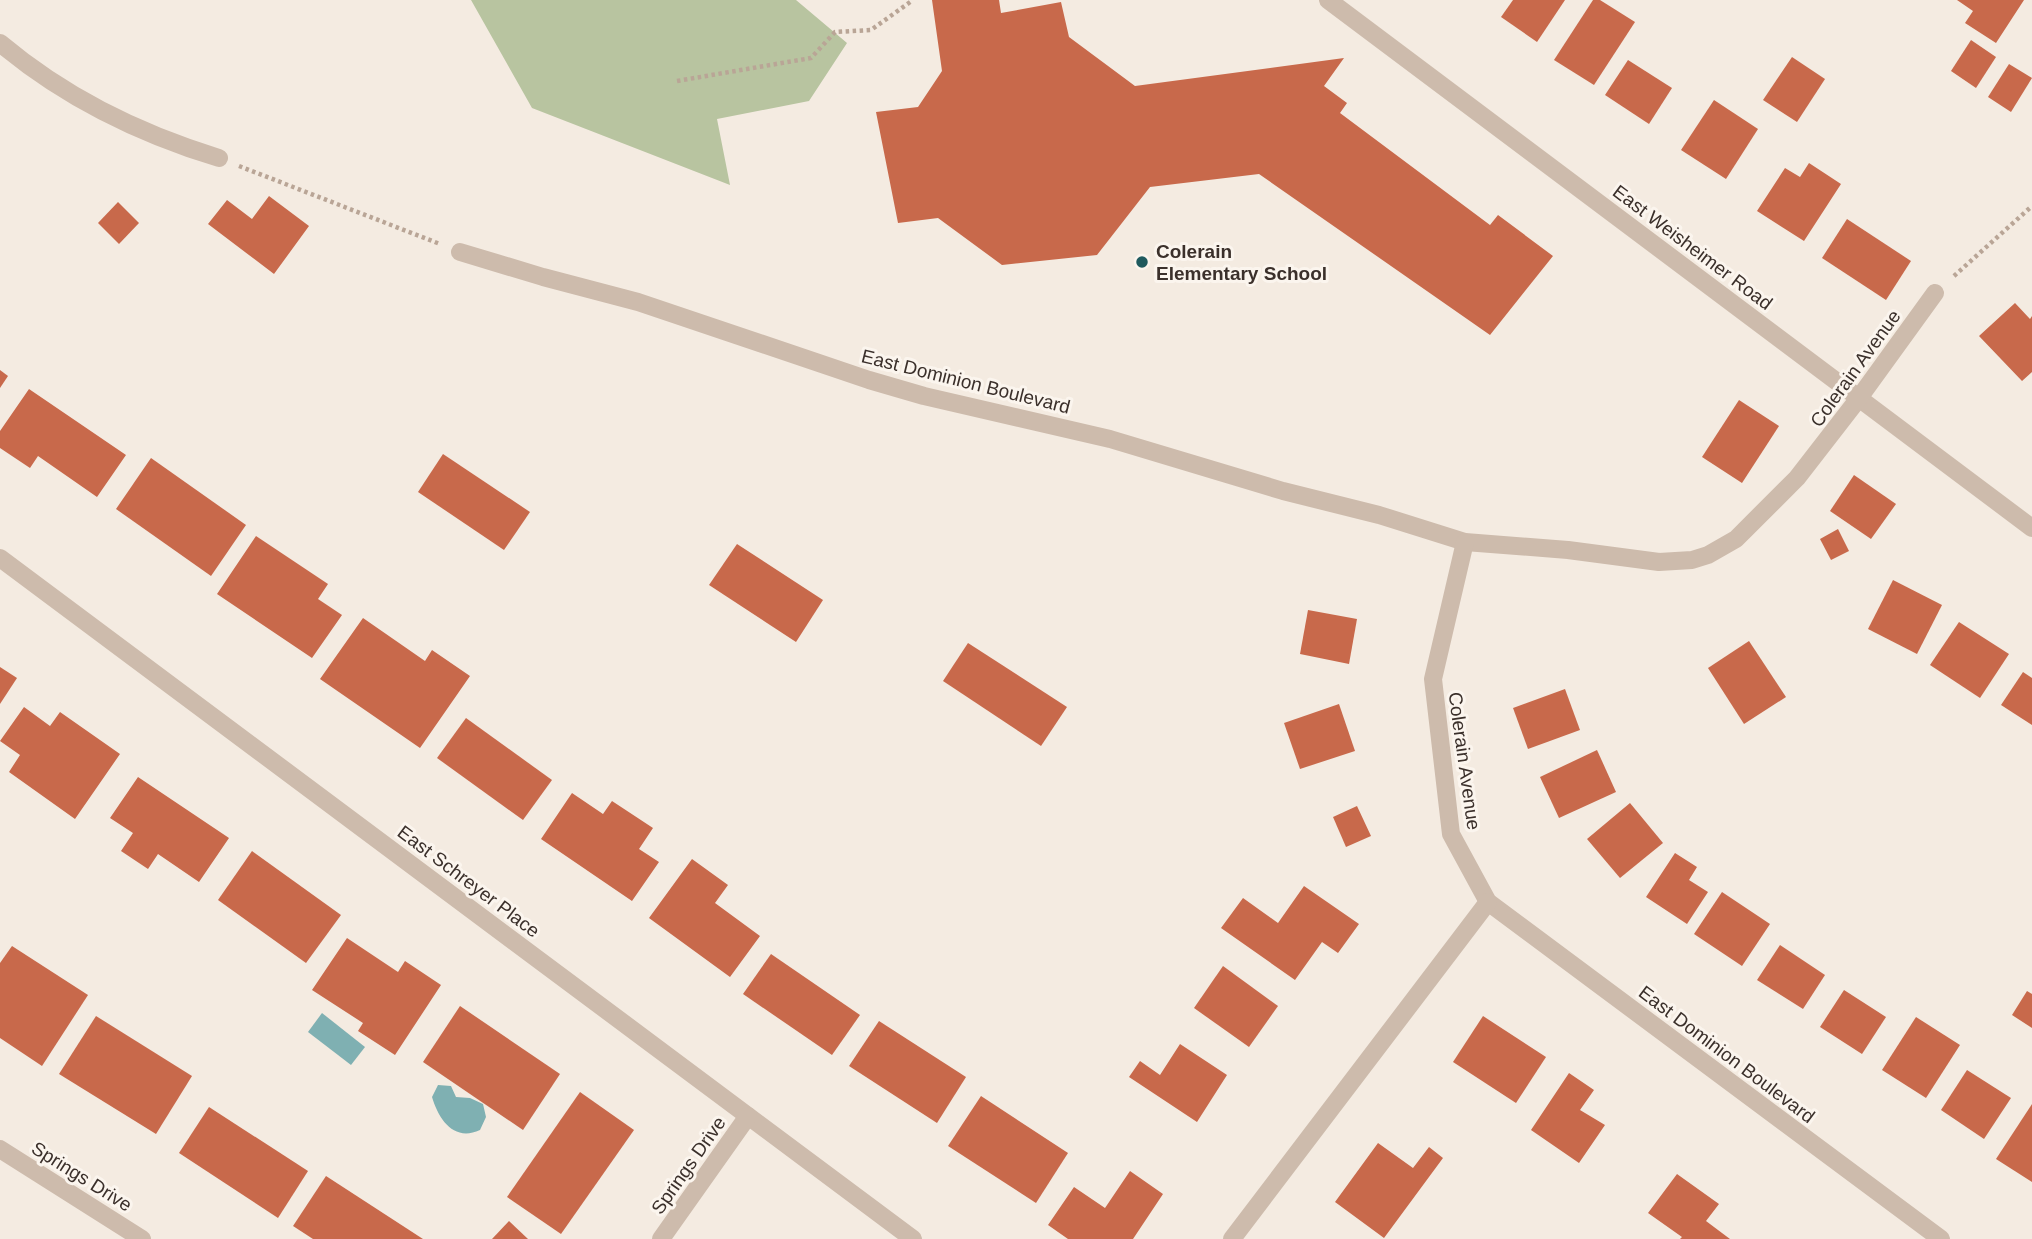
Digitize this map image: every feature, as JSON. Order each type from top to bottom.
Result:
[{"type":"street","name":"East Weisheimer Road","points":[[1328,0],[2032,527]]},
{"type":"street","points":[[0,43],[61,89],[176,145],[219,158]]},
{"type":"street","name":"East Dominion Boulevard","points":[[460,252],[543,278],[638,302],[869,380],[1110,439],[1465,542]]},
{"type":"street","name":"Colerain Avenue","points":[[1488,902],[1451,834],[1433,680],[1465,542],[1568,550],[1659,562],[1692,560],[1708,555],[1736,539],[1797,478],[1935,293]]},
{"type":"street","name":"East Schreyer Place","points":[[0,558],[913,1239]]},
{"type":"street","points":[[1232,1239],[1488,902]]},
{"type":"street","name":"East Dominion Boulevard","points":[[1488,902],[1941,1239]]},
{"type":"street","name":"Springs Drive","points":[[661,1239],[748,1116]]},
{"type":"street","name":"Springs Drive","points":[[0,1149],[142,1239]]},
{"type":"path","points":[[677,81],[811,58],[835,32],[871,30],[913,0]]},
{"type":"path","points":[[219,158],[460,252]]},
{"type":"path","points":[[1935,293],[2032,206]]},
{"type":"green space","points":[[471,0],[796,0],[847,43],[809,101],[717,119],[730,185],[532,108]]},
{"type":"water","points":[[322,1013],[365,1047],[351,1065],[308,1032]]},
{"type":"water","points":[[438,1085],[451,1086],[456,1097],[470,1098],[483,1104],[486,1117],[480,1130],[463,1133],[455,1131],[443,1121],[432,1097]]},
{"type":"building","name":"Colerain Elementary School","points":[[932,0],[999,0],[1001,13],[1061,2],[1069,37],[1135,86],[1344,58],[1324,86],[1347,103],[1340,113],[1490,225],[1498,215],[1553,256],[1490,335],[1259,174],[1150,187],[1097,255],[1002,265],[938,218],[898,223],[876,112],[918,107],[942,71]]},
{"type":"building","points":[[1513,0],[1565,0],[1537,42],[1501,17]]},
{"type":"building","points":[[1593,0],[1600,0],[1635,22],[1594,85],[1554,60]]},
{"type":"building","points":[[1957,0],[2024,0],[1996,43],[1965,23],[1973,11]]},
{"type":"building","points":[[1971,40],[1996,57],[1976,88],[1951,71]]},
{"type":"building","points":[[1792,57],[1825,79],[1797,122],[1763,100]]},
{"type":"building","points":[[1628,60],[1672,88],[1649,124],[1605,95]]},
{"type":"building","points":[[2009,64],[2032,78],[2011,112],[1988,97]]},
{"type":"building","points":[[1714,100],[1758,129],[1726,179],[1681,150]]},
{"type":"building","points":[[1809,163],[1841,184],[1804,241],[1757,211],[1785,168],[1800,177]]},
{"type":"building","points":[[269,196],[309,226],[274,274],[208,224],[227,200],[252,219]]},
{"type":"building","points":[[118,202],[139,223],[119,244],[98,223]]},
{"type":"building","points":[[1847,219],[1911,261],[1886,300],[1822,258]]},
{"type":"building","points":[[2015,303],[2030,319],[2032,316],[2032,372],[2022,381],[1979,336]]},
{"type":"building","points":[[0,370],[8,376],[0,388]]},
{"type":"building","points":[[29,389],[126,455],[97,497],[38,456],[30,468],[0,448],[0,431]]},
{"type":"building","points":[[1739,400],[1779,426],[1742,483],[1702,457]]},
{"type":"building","points":[[443,454],[530,512],[504,550],[418,492]]},
{"type":"building","points":[[151,458],[246,525],[211,576],[116,509]]},
{"type":"building","points":[[1854,475],[1896,504],[1871,539],[1830,511]]},
{"type":"building","points":[[1838,529],[1849,551],[1831,560],[1820,539]]},
{"type":"building","points":[[256,536],[328,584],[318,599],[342,615],[312,658],[217,594]]},
{"type":"building","points":[[737,544],[823,600],[796,642],[709,585]]},
{"type":"building","points":[[1893,580],[1942,605],[1917,654],[1868,629]]},
{"type":"building","points":[[1308,610],[1357,619],[1349,664],[1300,654]]},
{"type":"building","points":[[363,618],[425,661],[432,650],[470,676],[420,748],[320,679]]},
{"type":"building","points":[[1959,622],[2009,654],[1980,698],[1930,665]]},
{"type":"building","points":[[1749,641],[1786,697],[1744,724],[1708,668]]},
{"type":"building","points":[[968,643],[1067,707],[1041,746],[943,681]]},
{"type":"building","points":[[0,667],[17,678],[0,704]]},
{"type":"building","points":[[2023,672],[2032,678],[2032,725],[2001,705]]},
{"type":"building","points":[[1565,689],[1580,730],[1528,749],[1513,708]]},
{"type":"building","points":[[1339,704],[1355,751],[1300,769],[1284,723]]},
{"type":"building","points":[[24,707],[50,726],[60,712],[120,754],[75,819],[9,772],[20,755],[0,741]]},
{"type":"building","points":[[466,718],[552,780],[523,820],[437,758]]},
{"type":"building","points":[[1597,750],[1616,792],[1559,818],[1540,777]]},
{"type":"building","points":[[138,777],[229,838],[199,882],[158,854],[148,869],[121,851],[133,833],[110,818]]},
{"type":"building","points":[[572,793],[603,814],[612,801],[653,828],[639,849],[659,862],[632,901],[541,839]]},
{"type":"building","points":[[1630,803],[1663,843],[1620,878],[1587,839]]},
{"type":"building","points":[[1357,806],[1371,836],[1346,847],[1333,817]]},
{"type":"building","points":[[252,851],[341,915],[306,963],[218,900]]},
{"type":"building","points":[[1675,853],[1697,867],[1689,880],[1708,892],[1687,924],[1646,897]]},
{"type":"building","points":[[692,859],[728,885],[715,903],[760,936],[730,977],[649,918]]},
{"type":"building","points":[[1304,886],[1359,924],[1338,953],[1322,942],[1295,980],[1221,928],[1243,898],[1278,923]]},
{"type":"building","points":[[1722,892],[1770,924],[1742,966],[1694,934]]},
{"type":"building","points":[[347,938],[398,972],[405,961],[441,985],[395,1055],[358,1031],[363,1023],[312,990]]},
{"type":"building","points":[[1780,945],[1825,975],[1803,1009],[1757,980]]},
{"type":"building","points":[[12,946],[88,995],[42,1066],[0,1038],[0,963]]},
{"type":"building","points":[[771,954],[860,1015],[832,1055],[743,994]]},
{"type":"building","points":[[1223,966],[1278,1006],[1249,1047],[1194,1008]]},
{"type":"building","points":[[1844,990],[1886,1017],[1862,1054],[1820,1027]]},
{"type":"building","points":[[2027,991],[2032,994],[2032,1028],[2012,1015]]},
{"type":"building","points":[[460,1006],[560,1074],[523,1130],[423,1062]]},
{"type":"building","points":[[96,1016],[192,1076],[156,1134],[59,1074]]},
{"type":"building","points":[[1483,1016],[1546,1057],[1516,1103],[1453,1062]]},
{"type":"building","points":[[1916,1017],[1960,1045],[1926,1098],[1882,1070]]},
{"type":"building","points":[[879,1021],[966,1077],[937,1123],[849,1066]]},
{"type":"building","points":[[1180,1044],[1227,1075],[1197,1122],[1129,1077],[1140,1061],[1160,1075]]},
{"type":"building","points":[[1967,1070],[2011,1098],[1984,1139],[1941,1110]]},
{"type":"building","points":[[1569,1073],[1594,1090],[1580,1110],[1605,1125],[1579,1163],[1531,1130]]},
{"type":"building","points":[[580,1092],[634,1130],[561,1234],[507,1197]]},
{"type":"building","points":[[981,1096],[1068,1153],[1036,1203],[948,1146]]},
{"type":"building","points":[[2032,1104],[2032,1182],[1996,1159]]},
{"type":"building","points":[[209,1107],[308,1171],[278,1218],[179,1153]]},
{"type":"building","points":[[1378,1143],[1413,1168],[1429,1147],[1443,1158],[1384,1238],[1335,1202]]},
{"type":"building","points":[[1130,1171],[1163,1194],[1133,1239],[1068,1239],[1048,1225],[1074,1187],[1105,1208]]},
{"type":"building","points":[[1677,1174],[1719,1204],[1706,1221],[1730,1239],[1680,1239],[1682,1237],[1648,1213]]},
{"type":"building","points":[[326,1176],[423,1239],[313,1239],[293,1226]]},
{"type":"building","points":[[509,1221],[528,1239],[492,1239]]},
{"type":"place","name":"Colerain Elementary School","points":[[1142,262]]}]
